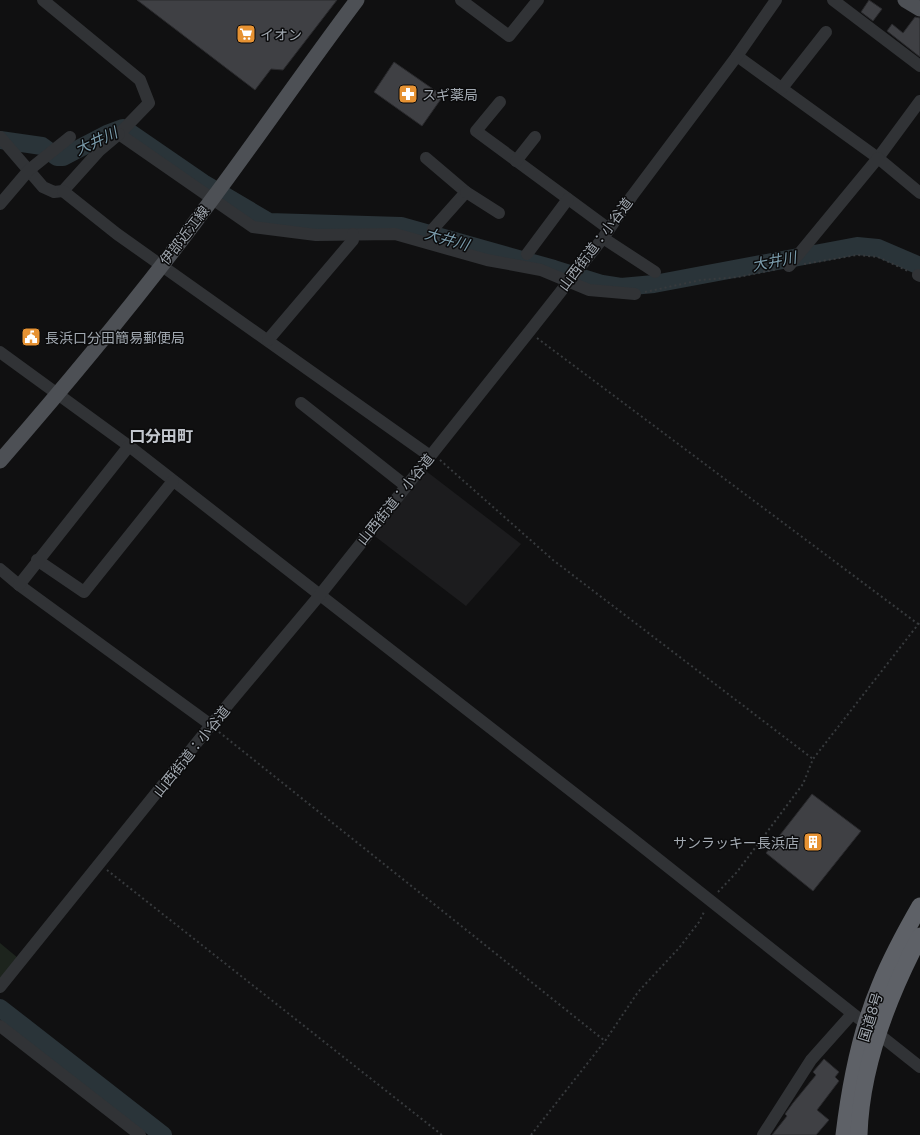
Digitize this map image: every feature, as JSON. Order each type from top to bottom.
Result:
[{"type":"highway","name":"国道8号","points":[[859,1135],[871,1029],[879,986],[892,957],[920,906]]},
{"type":"highway","name":"国道8号","points":[[844,1135],[848,1101],[871,1029],[920,936]]},
{"type":"main road","name":"伊部近江線","points":[[0,461],[58,394],[213,198],[300,75],[357,0]]},
{"type":"main road","points":[[905,0],[920,9]]},
{"type":"street","points":[[0,137],[44,187],[54,192],[63,191],[99,151],[119,134],[149,103],[140,80],[43,0]]},
{"type":"street","points":[[469,2],[509,36],[538,0]]},
{"type":"street","name":"山西街道：小谷道","points":[[0,987],[211,725],[319,596],[529,332],[606,234],[632,196],[737,56],[776,0]]},
{"type":"street","points":[[833,0],[920,66]]},
{"type":"street","points":[[782,88],[826,32]]},
{"type":"street","points":[[737,56],[878,158],[920,193]]},
{"type":"street","points":[[789,266],[878,158],[920,101]]},
{"type":"street","points":[[500,102],[476,131],[568,199],[606,234],[655,272]]},
{"type":"street","points":[[119,134],[253,227],[316,235],[395,234],[487,260],[541,270],[589,290],[635,294]]},
{"type":"street","points":[[0,204],[29,170],[70,137]]},
{"type":"street","points":[[516,161],[535,137]]},
{"type":"street","points":[[426,158],[466,192],[499,213]]},
{"type":"street","points":[[63,191],[117,234],[431,454]]},
{"type":"street","points":[[431,243],[433,229],[466,192]]},
{"type":"street","points":[[527,254],[568,199]]},
{"type":"street","points":[[268,340],[353,240],[353,234]]},
{"type":"street","points":[[0,352],[129,446],[319,596],[629,836],[710,902],[920,1067]]},
{"type":"street","points":[[301,403],[406,486]]},
{"type":"street","points":[[19,585],[37,560],[129,446]]},
{"type":"street","points":[[37,560],[84,592],[173,481]]},
{"type":"street","points":[[0,569],[19,585],[211,725]]},
{"type":"street","points":[[763,1135],[811,1060],[852,1014]]},
{"type":"street","points":[[0,1026],[140,1135]]},
{"type":"path","points":[[635,294],[701,280],[738,277],[789,266],[857,255],[878,257],[919,276]]},
{"type":"path","points":[[529,332],[919,623],[813,759],[803,784],[736,872],[710,902],[691,932],[638,992],[605,1040],[531,1135]]},
{"type":"path","points":[[431,454],[553,560],[813,759]]},
{"type":"path","points":[[211,725],[605,1040]]},
{"type":"path","points":[[99,864],[442,1135]]},
{"type":"shaded area","points":[[426,471],[521,544],[466,606],[372,534]]},
{"type":"shaded area","points":[[0,943],[18,958],[0,980]]},
{"type":"building","name":"イオン","points":[[137,0],[337,0],[283,70],[271,69],[255,90]]},
{"type":"building","points":[[869,0],[882,9],[873,21],[861,12]]},
{"type":"building","points":[[915,17],[920,18],[920,57],[887,31],[892,24],[903,33]]},
{"type":"building","name":"スギ薬局","points":[[394,62],[443,96],[422,126],[374,92]]},
{"type":"building","name":"サンラッキー長浜店","points":[[812,794],[861,831],[813,891],[766,853]]},
{"type":"building","points":[[824,1059],[839,1072],[835,1077],[839,1081],[817,1110],[829,1120],[816,1135],[772,1135],[787,1116],[785,1114],[793,1103],[816,1075],[813,1072]]},
{"type":"waterway","name":"大井川","points":[[0,140],[42,146],[57,157],[63,157],[107,134],[123,128],[203,183],[269,222],[401,226],[602,284],[621,287],[654,284],[857,246],[878,248],[920,266]]},
{"type":"waterway","points":[[0,1008],[163,1135]]},
{"type":"place","name":"イオン","points":[[246,34]]},
{"type":"place","name":"スギ薬局","points":[[408,94]]},
{"type":"place","name":"長浜口分田簡易郵便局","points":[[31,337]]},
{"type":"place","name":"サンラッキー長浜店","points":[[813,842]]},
{"type":"district","name":"口分田町","points":[[161,436]]}]
